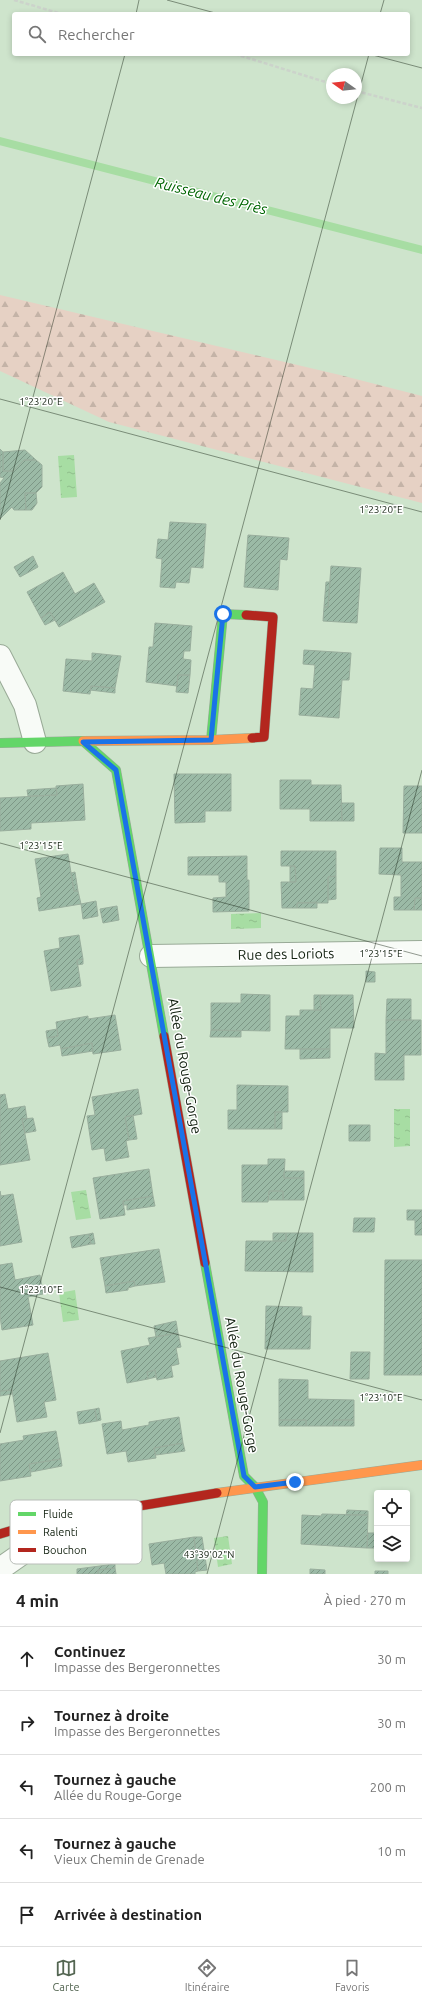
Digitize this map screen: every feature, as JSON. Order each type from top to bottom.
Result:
[{"type":"street","points":[[0,743],[211,740],[264,737],[274,618],[223,614],[211,740]]},
{"type":"street","points":[[0,656],[25,705],[35,742]]},
{"type":"street","name":"Allée du Rouge-Gorge","points":[[83,742],[116,770],[151,956],[244,1476],[255,1487],[263,1502],[262,1574]]},
{"type":"street","name":"Rue des Loriots","points":[[151,956],[422,952]]},
{"type":"street","points":[[142,1506],[255,1487],[348,1476],[422,1465]]},
{"type":"street","points":[[0,1534],[10,1531]]},
{"type":"street","points":[[0,1569],[10,1562]]},
{"type":"path","points":[[14,0],[55,12]]},
{"type":"path","points":[[241,56],[326,82]]},
{"type":"path","points":[[362,93],[422,108]]},
{"type":"green space","points":[[0,295],[340,375],[422,396],[422,503],[109,422],[0,371]]},
{"type":"water","points":[[74,455],[77,497],[61,498],[58,456]]},
{"type":"water","points":[[261,913],[261,928],[231,929],[231,914]]},
{"type":"water","points":[[394,1109],[410,1109],[410,1146],[394,1147]]},
{"type":"water","points":[[86,1190],[91,1218],[76,1220],[71,1192]]},
{"type":"water","points":[[75,1290],[79,1320],[63,1322],[59,1293]]},
{"type":"water","points":[[228,1536],[232,1564],[218,1567],[214,1538]]},
{"type":"building","points":[[0,449],[3,452],[3,471],[13,471],[24,460],[36,460],[42,465],[42,487],[36,493],[25,493],[26,510],[14,510],[12,507],[0,519],[0,483],[4,478],[0,477]]},
{"type":"building","points":[[25,450],[36,460],[24,460],[13,471],[3,471],[3,452]]},
{"type":"building","points":[[25,493],[36,493],[37,503],[32,510],[26,510]]},
{"type":"building","points":[[170,522],[206,524],[203,568],[191,567],[189,583],[176,582],[175,588],[160,587],[162,559],[156,558],[158,539],[168,540]]},
{"type":"building","points":[[248,535],[289,538],[287,560],[280,559],[278,590],[244,587]]},
{"type":"building","points":[[33,556],[38,567],[20,577],[14,567]]},
{"type":"building","points":[[331,566],[361,568],[357,623],[323,621],[324,607],[328,607]]},
{"type":"building","points":[[63,572],[75,594],[94,583],[105,602],[59,627],[50,612],[41,618],[27,592]]},
{"type":"building","points":[[326,582],[330,582],[328,607],[324,607]]},
{"type":"building","points":[[50,612],[55,620],[45,625],[41,618]]},
{"type":"building","points":[[155,623],[192,626],[190,651],[184,651],[183,659],[191,660],[190,675],[178,675],[177,686],[146,682],[149,647],[153,647]]},
{"type":"building","points":[[304,650],[351,653],[349,680],[342,680],[339,718],[299,715],[301,688],[313,689],[315,665],[303,664]]},
{"type":"building","points":[[92,653],[121,656],[115,688],[91,686],[90,694],[63,691],[66,659],[92,661]]},
{"type":"building","points":[[178,675],[190,675],[188,693],[176,692]]},
{"type":"building","points":[[91,686],[115,688],[115,693],[90,690]]},
{"type":"building","points":[[174,774],[231,774],[231,811],[205,811],[205,822],[175,823]]},
{"type":"building","points":[[280,780],[311,780],[311,785],[341,785],[342,821],[310,821],[310,809],[280,809]]},
{"type":"building","points":[[83,784],[85,820],[31,823],[31,829],[0,831],[0,798],[57,795],[56,786]]},
{"type":"building","points":[[404,786],[422,786],[422,833],[403,833]]},
{"type":"building","points":[[56,788],[57,795],[28,796],[27,790]]},
{"type":"building","points":[[341,803],[354,803],[354,821],[342,821]]},
{"type":"building","points":[[380,848],[402,848],[402,862],[422,862],[422,898],[415,898],[414,910],[394,910],[394,897],[401,897],[401,875],[379,874]]},
{"type":"building","points":[[281,851],[336,851],[336,876],[328,877],[328,903],[297,903],[297,908],[282,908],[281,882],[296,882],[295,866],[281,866]]},
{"type":"building","points":[[68,854],[74,891],[78,891],[81,904],[39,911],[37,898],[41,897],[35,859]]},
{"type":"building","points":[[247,856],[249,911],[213,912],[213,898],[226,897],[226,882],[219,882],[219,875],[188,875],[188,857]]},
{"type":"building","points":[[290,866],[295,866],[296,882],[290,882]]},
{"type":"building","points":[[75,872],[78,891],[74,891],[71,873]]},
{"type":"building","points":[[336,876],[336,899],[328,900],[328,877]]},
{"type":"building","points":[[415,898],[422,898],[422,910],[414,910]]},
{"type":"building","points":[[96,901],[98,916],[83,919],[81,904]]},
{"type":"building","points":[[317,902],[317,908],[297,908],[297,903]]},
{"type":"building","points":[[117,906],[119,920],[103,923],[100,909]]},
{"type":"building","points":[[79,935],[83,959],[77,960],[81,986],[51,991],[44,951],[60,948],[59,938]]},
{"type":"building","points":[[83,959],[83,964],[77,965],[77,960]]},
{"type":"building","points":[[366,971],[375,972],[375,982],[366,982]]},
{"type":"building","points":[[241,994],[270,995],[270,1031],[211,1030],[211,1003],[241,1003]]},
{"type":"building","points":[[314,995],[320,995],[321,1010],[314,1010]]},
{"type":"building","points":[[320,995],[353,995],[354,1028],[330,1028],[330,1049],[285,1049],[286,1016],[300,1016],[300,1010],[321,1010]]},
{"type":"building","points":[[387,999],[411,999],[411,1020],[386,1020]]},
{"type":"building","points":[[115,1015],[121,1050],[93,1054],[92,1043],[61,1049],[60,1045],[49,1047],[47,1038],[58,1036],[56,1022],[88,1016],[88,1019]]},
{"type":"building","points":[[386,1020],[421,1020],[421,1055],[404,1055],[404,1080],[375,1080],[375,1053],[386,1054]]},
{"type":"building","points":[[57,1029],[58,1036],[47,1038],[46,1031]]},
{"type":"building","points":[[211,1030],[241,1031],[241,1037],[210,1037]]},
{"type":"building","points":[[92,1043],[93,1051],[62,1056],[61,1049]]},
{"type":"building","points":[[300,1049],[330,1049],[330,1058],[300,1059]]},
{"type":"building","points":[[237,1085],[288,1086],[288,1112],[275,1112],[275,1129],[228,1129],[228,1110],[237,1110]]},
{"type":"building","points":[[138,1089],[142,1114],[125,1117],[129,1140],[126,1141],[129,1157],[106,1161],[104,1148],[92,1150],[87,1116],[95,1115],[92,1097]]},
{"type":"building","points":[[5,1094],[8,1109],[25,1106],[27,1119],[22,1119],[30,1160],[0,1165],[0,1095]]},
{"type":"building","points":[[275,1112],[282,1112],[282,1129],[275,1129]]},
{"type":"building","points":[[133,1115],[137,1139],[129,1140],[125,1117]]},
{"type":"building","points":[[33,1118],[36,1131],[25,1133],[22,1119]]},
{"type":"building","points":[[349,1125],[370,1125],[370,1141],[349,1141]]},
{"type":"building","points":[[268,1159],[285,1159],[284,1178],[304,1178],[304,1200],[283,1200],[283,1191],[269,1191],[268,1202],[242,1202],[242,1165],[268,1165]]},
{"type":"building","points":[[149,1169],[153,1196],[123,1201],[125,1215],[100,1219],[93,1178]]},
{"type":"building","points":[[284,1171],[304,1171],[304,1178],[284,1178]]},
{"type":"building","points":[[0,1191],[1,1196],[13,1194],[22,1242],[0,1246]]},
{"type":"building","points":[[269,1191],[283,1191],[283,1200],[268,1200]]},
{"type":"building","points":[[153,1196],[155,1206],[127,1210],[127,1205],[123,1205],[123,1201]]},
{"type":"building","points":[[407,1210],[422,1210],[422,1235],[415,1235],[415,1220],[407,1220]]},
{"type":"building","points":[[354,1218],[375,1218],[374,1232],[353,1232]]},
{"type":"building","points":[[93,1233],[95,1244],[91,1244],[89,1234]]},
{"type":"building","points":[[273,1233],[286,1233],[286,1241],[273,1241]]},
{"type":"building","points":[[286,1233],[313,1233],[313,1272],[245,1271],[246,1241],[286,1241]]},
{"type":"building","points":[[89,1234],[91,1244],[72,1248],[70,1237]]},
{"type":"building","points":[[159,1249],[165,1282],[135,1286],[134,1281],[105,1286],[100,1258]]},
{"type":"building","points":[[385,1260],[422,1260],[422,1375],[384,1375]]},
{"type":"building","points":[[12,1263],[15,1280],[40,1275],[43,1294],[28,1297],[33,1325],[2,1330],[0,1316],[0,1265]]},
{"type":"building","points":[[134,1281],[135,1286],[128,1288],[128,1290],[106,1293],[105,1286]]},
{"type":"building","points":[[266,1306],[302,1307],[302,1316],[311,1316],[310,1349],[265,1349]]},
{"type":"building","points":[[176,1321],[178,1333],[156,1337],[154,1326]]},
{"type":"building","points":[[178,1333],[181,1347],[176,1348],[179,1364],[171,1366],[173,1377],[157,1380],[155,1370],[147,1372],[148,1379],[127,1383],[121,1351],[150,1345],[148,1338]]},
{"type":"building","points":[[351,1352],[370,1352],[369,1379],[350,1379]]},
{"type":"building","points":[[48,1353],[56,1400],[44,1402],[47,1417],[17,1422],[12,1390],[0,1391],[0,1361]]},
{"type":"building","points":[[155,1370],[156,1377],[148,1379],[147,1372]]},
{"type":"building","points":[[279,1379],[308,1380],[308,1399],[354,1400],[354,1420],[334,1420],[333,1426],[306,1426],[306,1420],[279,1420]]},
{"type":"building","points":[[12,1390],[12,1394],[0,1396],[0,1391]]},
{"type":"building","points":[[99,1408],[101,1420],[97,1421],[95,1409]]},
{"type":"building","points":[[95,1409],[97,1421],[79,1424],[77,1412]]},
{"type":"building","points":[[179,1417],[183,1443],[154,1448],[156,1458],[128,1462],[126,1451],[107,1454],[102,1424],[121,1421],[122,1430],[149,1425],[149,1422]]},
{"type":"building","points":[[279,1420],[306,1420],[306,1426],[279,1426]]},
{"type":"building","points":[[334,1420],[354,1420],[354,1426],[333,1426]]},
{"type":"building","points":[[56,1431],[61,1459],[29,1464],[31,1476],[0,1481],[0,1444],[24,1440],[23,1436]]},
{"type":"building","points":[[183,1443],[185,1451],[156,1455],[154,1448]]},
{"type":"building","points":[[61,1459],[62,1466],[31,1472],[29,1464]]},
{"type":"building","points":[[347,1510],[368,1511],[368,1515],[346,1515]]},
{"type":"building","points":[[322,1514],[368,1515],[367,1548],[301,1544],[302,1515],[321,1516]]},
{"type":"building","points":[[368,1533],[374,1533],[374,1548],[367,1548]]},
{"type":"building","points":[[194,1537],[198,1571],[195,1572],[195,1574],[166,1574],[164,1563],[152,1565],[149,1544]]},
{"type":"building","points":[[194,1537],[202,1537],[207,1570],[198,1571]]},
{"type":"building","points":[[115,1564],[115,1568],[98,1570],[98,1574],[77,1574],[77,1569]]},
{"type":"building","points":[[115,1568],[116,1574],[98,1574],[98,1570]]},
{"type":"building","points":[[310,1569],[325,1570],[325,1574],[310,1574]]},
{"type":"building","points":[[375,1571],[388,1571],[388,1574],[375,1574]]},
{"type":"waterway","name":"Ruisseau des Près","points":[[0,141],[422,250]]},
{"type":"traffic: fast","points":[[211,740],[223,614],[246,615]]},
{"type":"traffic: fast","points":[[0,743],[83,741],[116,770],[164,1036]]},
{"type":"traffic: fast","points":[[205,1263],[244,1476],[255,1487],[263,1502],[262,1574]]},
{"type":"traffic: slow","points":[[83,741],[211,740],[252,738]]},
{"type":"traffic: slow","points":[[217,1493],[422,1465]]},
{"type":"traffic: jam","points":[[246,615],[273,617],[264,737],[252,738]]},
{"type":"traffic: jam","points":[[164,1036],[205,1263]]},
{"type":"traffic: jam","points":[[142,1506],[217,1493]]},
{"type":"traffic: jam","points":[[0,1534],[10,1531]]},
{"type":"route","points":[[223,614],[211,740],[83,742],[116,770],[151,956],[244,1476],[255,1487],[295,1482]]}]
